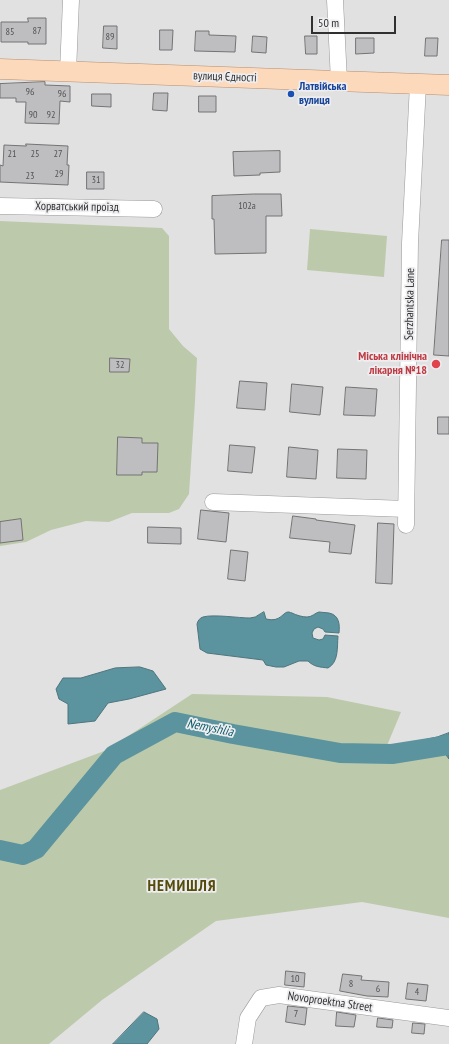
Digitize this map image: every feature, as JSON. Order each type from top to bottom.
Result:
[{"type":"main road","name":"вулиця Єдності","points":[[0,70],[449,85]]},
{"type":"street","points":[[68,72],[71,0]]},
{"type":"street","points":[[335,0],[339,81]]},
{"type":"street","name":"Serzhantska Lane","points":[[213,502],[406,517],[410,243],[418,84]]},
{"type":"street","name":"Хорватський проїзд","points":[[0,206],[154,209]]},
{"type":"street","name":"Novoproektna Street","points":[[244,1044],[248,1018],[261,998],[279,995],[449,1018]]},
{"type":"green space","points":[[0,221],[162,228],[169,236],[169,329],[183,346],[197,358],[189,494],[179,509],[169,513],[132,513],[109,522],[86,521],[51,530],[26,542],[0,546]]},
{"type":"green space","points":[[310,229],[387,236],[384,277],[307,270]]},
{"type":"green space","points":[[192,694],[327,697],[401,712],[386,748],[376,758],[391,763],[444,752],[449,759],[449,918],[362,902],[216,921],[102,1000],[49,1044],[0,1044],[0,790],[107,750]]},
{"type":"water","points":[[264,612],[266,619],[271,620],[278,618],[287,612],[305,617],[319,612],[329,613],[335,616],[339,623],[339,633],[325,632],[323,629],[318,627],[314,629],[312,633],[313,638],[319,640],[323,639],[325,635],[338,636],[337,654],[332,665],[328,668],[315,666],[308,661],[299,661],[284,667],[276,667],[266,665],[263,660],[207,653],[200,649],[197,624],[201,618],[213,616],[250,618]]},
{"type":"water","points":[[140,667],[153,671],[166,689],[108,703],[95,721],[68,724],[68,704],[59,699],[56,689],[63,678],[81,678],[115,668]]},
{"type":"water","points":[[449,733],[449,759],[444,752],[391,763],[376,758],[386,748]]},
{"type":"water","points":[[144,1012],[157,1019],[159,1029],[147,1044],[113,1044]]},
{"type":"building","points":[[28,18],[46,18],[46,44],[1,42],[1,22],[28,22]]},
{"type":"building","points":[[104,26],[117,26],[117,49],[103,48]]},
{"type":"building","points":[[160,30],[173,30],[172,50],[160,50]]},
{"type":"building","points":[[196,31],[209,31],[209,35],[236,36],[235,52],[195,51]]},
{"type":"building","points":[[253,36],[267,37],[266,53],[252,52]]},
{"type":"building","points":[[305,36],[317,36],[317,54],[306,54]]},
{"type":"building","points":[[356,38],[374,38],[374,53],[356,54]]},
{"type":"building","points":[[426,38],[438,38],[437,56],[425,56]]},
{"type":"building","points":[[45,82],[45,85],[70,86],[70,102],[60,101],[59,124],[25,123],[26,102],[16,102],[16,98],[0,98],[0,84]]},
{"type":"building","points":[[154,93],[168,93],[167,111],[153,110]]},
{"type":"building","points":[[92,94],[111,94],[111,107],[92,106]]},
{"type":"building","points":[[199,96],[216,96],[216,112],[199,112]]},
{"type":"building","points":[[26,144],[68,146],[68,185],[0,182],[0,165],[3,166],[4,145],[26,146]]},
{"type":"building","points":[[280,151],[280,172],[260,173],[260,175],[234,176],[233,152]]},
{"type":"building","points":[[87,172],[104,172],[104,189],[87,189]]},
{"type":"building","points":[[281,194],[282,216],[266,216],[266,253],[215,254],[212,196]]},
{"type":"building","points":[[442,240],[449,240],[449,356],[434,355]]},
{"type":"building","points":[[110,358],[130,359],[129,372],[110,372]]},
{"type":"building","points":[[240,381],[267,383],[265,410],[237,408]]},
{"type":"building","points":[[292,384],[323,387],[320,415],[290,412]]},
{"type":"building","points":[[346,387],[377,389],[375,416],[344,415]]},
{"type":"building","points":[[438,417],[449,417],[449,434],[438,434]]},
{"type":"building","points":[[118,437],[142,438],[142,443],[158,443],[157,472],[142,472],[142,475],[117,475]]},
{"type":"building","points":[[230,445],[255,447],[252,473],[228,471]]},
{"type":"building","points":[[289,447],[318,450],[316,479],[287,477]]},
{"type":"building","points":[[338,449],[367,450],[366,479],[337,478]]},
{"type":"building","points":[[201,510],[229,513],[226,542],[198,539]]},
{"type":"building","points":[[293,516],[355,525],[351,554],[329,552],[330,542],[290,538]]},
{"type":"building","points":[[21,519],[23,540],[0,543],[0,522]]},
{"type":"building","points":[[378,523],[394,524],[392,584],[376,583]]},
{"type":"building","points":[[148,527],[181,528],[181,544],[148,543]]},
{"type":"building","points":[[231,550],[248,552],[245,581],[228,579]]},
{"type":"building","points":[[286,971],[305,973],[304,987],[285,985]]},
{"type":"building","points":[[343,974],[362,976],[361,980],[389,982],[388,997],[367,996],[340,991]]},
{"type":"building","points":[[408,983],[428,985],[426,1001],[406,999]]},
{"type":"building","points":[[288,1006],[307,1008],[305,1025],[286,1022]]},
{"type":"building","points":[[337,1012],[356,1015],[354,1027],[336,1026]]},
{"type":"building","points":[[378,1018],[393,1020],[392,1028],[377,1027]]},
{"type":"building","points":[[413,1023],[425,1024],[424,1034],[412,1033]]},
{"type":"waterway","name":"Nemyshlia","points":[[0,850],[23,855],[36,849],[114,755],[175,722],[340,753],[392,754],[449,745]]},
{"type":"place","name":"Латвійська вулиця","points":[[291,94]]},
{"type":"place","name":"Міська клінічна лікарня №18","points":[[436,364]]},
{"type":"district","name":"НЕМИШЛЯ","points":[[182,886]]}]
